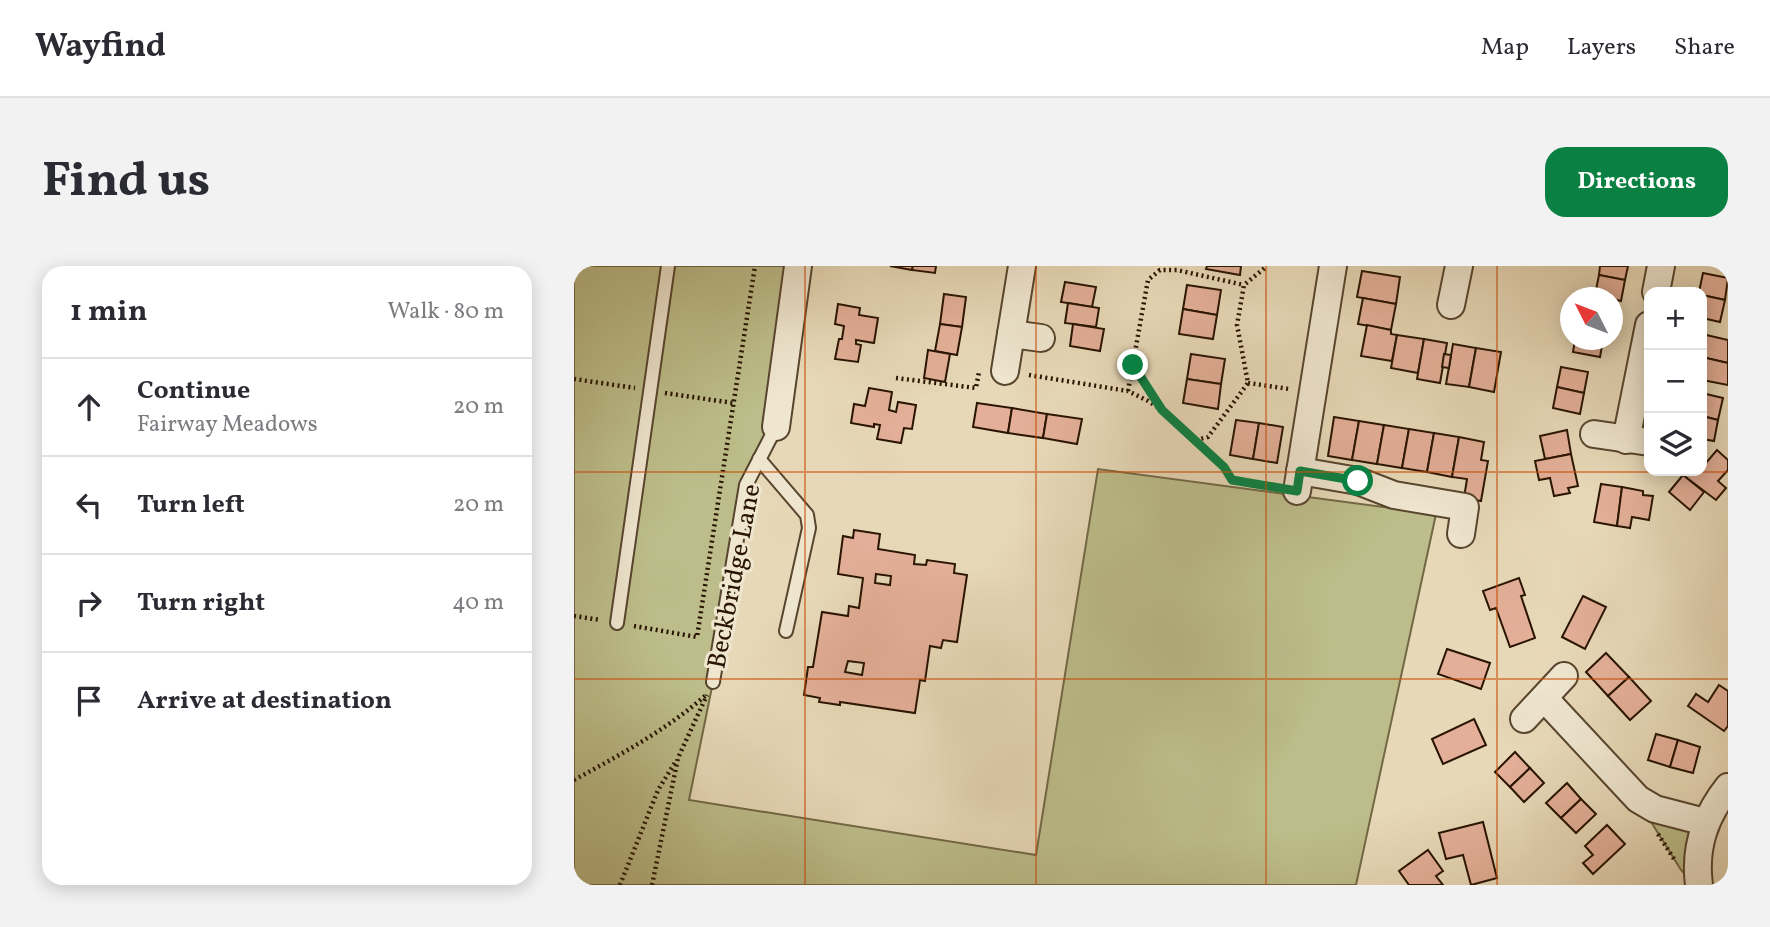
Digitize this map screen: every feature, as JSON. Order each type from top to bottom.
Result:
[{"type":"street","name":"Beckbridge Lane","points":[[776,427],[798,266]]},
{"type":"street","points":[[1005,371],[1022,266]]},
{"type":"street","points":[[1333,266],[1299,481],[1358,481],[1394,495],[1465,508],[1461,534]]},
{"type":"street","points":[[1657,287],[1661,266]]},
{"type":"street","points":[[1451,305],[1453,267]]},
{"type":"street","points":[[1011,334],[1041,338]]},
{"type":"street","points":[[1594,434],[1637,441],[1646,350]]},
{"type":"street","points":[[1524,719],[1564,676]]},
{"type":"street","points":[[1545,698],[1638,799],[1655,809],[1705,822]]},
{"type":"street","points":[[1690,877],[1697,868],[1705,822],[1728,787]]},
{"type":"lane","points":[[617,623],[668,266]]},
{"type":"lane","name":"Beckbridge Lane","points":[[713,682],[746,485],[776,427]]},
{"type":"lane","points":[[759,459],[807,515],[809,528],[786,631]]},
{"type":"path","points":[[697,636],[755,266]]},
{"type":"path","points":[[1195,440],[1208,437],[1248,383],[1237,325],[1244,285],[1267,266]]},
{"type":"path","points":[[1128,391],[1148,280],[1160,270],[1178,268],[1244,285]]},
{"type":"path","points":[[1133,365],[1162,410]]},
{"type":"path","points":[[896,377],[976,388],[981,367],[1128,391],[1162,410],[1224,467],[1232,480],[1299,481]]},
{"type":"path","points":[[1248,383],[1312,392]]},
{"type":"path","points":[[574,780],[629,751],[684,715],[708,694],[678,758],[657,790],[620,885]]},
{"type":"path","points":[[652,885],[678,758]]},
{"type":"path","points":[[1638,799],[1690,877]]},
{"type":"green space","points":[[574,266],[798,266],[776,427],[746,485],[713,682],[689,800],[1036,855],[1098,469],[1436,514],[1356,885],[574,885]]},
{"type":"green space","points":[[1643,809],[1705,822],[1694,885],[1681,870]]},
{"type":"building","points":[[890,266],[913,266],[912,270]]},
{"type":"building","points":[[913,266],[936,266],[935,273],[912,270]]},
{"type":"building","points":[[1207,266],[1241,266],[1240,275],[1206,269]]},
{"type":"building","points":[[1600,266],[1628,266],[1625,280],[1599,275]]},
{"type":"building","points":[[1362,271],[1400,277],[1396,304],[1357,297]]},
{"type":"building","points":[[1703,273],[1728,278],[1725,300],[1707,296],[1707,287],[1700,287]]},
{"type":"building","points":[[1599,275],[1625,280],[1623,290],[1623,287],[1597,287]]},
{"type":"building","points":[[1065,282],[1096,287],[1092,307],[1061,302]]},
{"type":"building","points":[[1187,285],[1221,290],[1217,315],[1183,309]]},
{"type":"building","points":[[944,294],[966,297],[962,327],[940,324]]},
{"type":"building","points":[[1707,296],[1725,300],[1720,322],[1707,319]]},
{"type":"building","points":[[1363,298],[1396,304],[1391,330],[1358,324]]},
{"type":"building","points":[[1068,303],[1099,308],[1096,327],[1065,323]]},
{"type":"building","points":[[838,304],[860,308],[859,315],[878,318],[874,343],[856,340],[856,344],[861,345],[858,362],[835,359],[844,326],[835,324]]},
{"type":"building","points":[[1183,309],[1217,315],[1213,339],[1179,334]]},
{"type":"building","points":[[940,324],[962,327],[957,355],[935,351]]},
{"type":"building","points":[[1073,324],[1104,329],[1100,351],[1070,346]]},
{"type":"building","points":[[1367,325],[1391,330],[1391,334],[1397,335],[1392,361],[1361,356]]},
{"type":"building","points":[[1397,335],[1424,339],[1418,373],[1391,368]]},
{"type":"building","points":[[1707,335],[1728,340],[1728,363],[1707,358]]},
{"type":"building","points":[[1424,339],[1447,343],[1440,383],[1417,379]]},
{"type":"building","points":[[1453,344],[1476,348],[1469,387],[1446,384]]},
{"type":"building","points":[[1476,348],[1501,352],[1494,392],[1469,387]]},
{"type":"building","points":[[928,350],[950,354],[945,382],[924,378]]},
{"type":"building","points":[[1573,350],[1601,350],[1600,357]]},
{"type":"building","points":[[1191,354],[1225,359],[1221,384],[1187,379]]},
{"type":"building","points":[[1444,354],[1451,355],[1449,368],[1442,367]]},
{"type":"building","points":[[1707,358],[1728,363],[1728,385],[1707,381]]},
{"type":"building","points":[[1561,367],[1588,372],[1584,393],[1557,387]]},
{"type":"building","points":[[1187,379],[1221,384],[1218,409],[1183,403]]},
{"type":"building","points":[[1557,387],[1584,393],[1580,414],[1553,408]]},
{"type":"building","points":[[869,388],[892,392],[889,410],[896,412],[898,402],[916,405],[912,429],[904,428],[901,443],[877,439],[880,425],[874,424],[874,427],[851,423],[854,404],[865,406]]},
{"type":"building","points":[[1707,394],[1723,398],[1718,420],[1707,417]]},
{"type":"building","points":[[977,403],[1012,408],[1008,433],[973,427]]},
{"type":"building","points":[[1012,408],[1047,414],[1043,438],[1008,433]]},
{"type":"building","points":[[1047,414],[1082,419],[1077,444],[1043,438]]},
{"type":"building","points":[[1334,417],[1359,421],[1352,460],[1328,456]]},
{"type":"building","points":[[1707,417],[1718,420],[1714,441],[1707,440]]},
{"type":"building","points":[[1236,420],[1259,423],[1253,459],[1230,455]]},
{"type":"building","points":[[1359,421],[1384,425],[1377,464],[1352,460]]},
{"type":"building","points":[[1259,423],[1283,427],[1277,463],[1253,459]]},
{"type":"building","points":[[1384,425],[1409,429],[1402,468],[1377,464]]},
{"type":"building","points":[[1409,429],[1434,433],[1427,472],[1402,468]]},
{"type":"building","points":[[1567,430],[1571,454],[1545,459],[1540,436]]},
{"type":"building","points":[[1434,433],[1459,437],[1452,477],[1427,472]]},
{"type":"building","points":[[1459,437],[1484,442],[1481,460],[1488,461],[1481,501],[1464,498],[1467,479],[1452,477]]},
{"type":"building","points":[[1717,450],[1728,460],[1728,470],[1718,481],[1726,488],[1716,500],[1684,476],[1707,476],[1707,462]]},
{"type":"building","points":[[1571,454],[1578,486],[1568,488],[1570,493],[1554,496],[1550,478],[1539,480],[1535,461]]},
{"type":"building","points":[[1684,476],[1704,492],[1690,510],[1669,492]]},
{"type":"building","points":[[1601,484],[1622,487],[1617,526],[1594,522]]},
{"type":"building","points":[[1622,487],[1653,496],[1649,520],[1632,517],[1630,528],[1617,526]]},
{"type":"building","points":[[854,530],[880,534],[878,549],[915,555],[914,564],[926,565],[927,560],[955,564],[954,573],[967,575],[957,642],[943,640],[941,648],[930,646],[925,681],[920,680],[915,713],[840,702],[840,705],[819,702],[820,698],[804,695],[808,667],[813,667],[822,612],[848,616],[849,606],[859,608],[863,578],[838,574],[843,536],[853,538]],"holes":[[[876,574],[891,576],[890,585],[875,583]],[[848,661],[864,663],[862,675],[845,672]]]},
{"type":"building","points":[[1519,578],[1525,595],[1521,596],[1535,638],[1510,647],[1496,608],[1490,610],[1483,591]]},
{"type":"building","points":[[1583,596],[1606,607],[1585,649],[1562,637]]},
{"type":"building","points":[[1447,649],[1490,663],[1481,689],[1438,674]]},
{"type":"building","points":[[1606,653],[1629,677],[1608,696],[1586,672]]},
{"type":"building","points":[[1629,677],[1651,701],[1630,720],[1608,696]]},
{"type":"building","points":[[1719,685],[1728,691],[1728,726],[1724,731],[1688,706],[1696,694],[1708,702]]},
{"type":"building","points":[[1474,719],[1486,745],[1443,764],[1432,739]]},
{"type":"building","points":[[1656,734],[1678,740],[1670,767],[1648,760]]},
{"type":"building","points":[[1678,740],[1700,747],[1693,773],[1670,767]]},
{"type":"building","points":[[1515,752],[1530,768],[1510,787],[1495,772]]},
{"type":"building","points":[[1530,768],[1544,783],[1524,802],[1510,787]]},
{"type":"building","points":[[1567,783],[1581,799],[1561,818],[1546,803]]},
{"type":"building","points":[[1581,799],[1596,814],[1576,833],[1561,818]]},
{"type":"building","points":[[1483,822],[1497,878],[1471,885],[1463,855],[1446,859],[1439,833]]},
{"type":"building","points":[[1607,825],[1625,844],[1593,874],[1583,863],[1593,855],[1585,846]]},
{"type":"building","points":[[1428,850],[1443,871],[1436,876],[1443,885],[1409,885],[1399,871]]},
{"type":"route","points":[[1133,365],[1162,410],[1224,467],[1232,480],[1297,491],[1300,471],[1358,481]]}]
